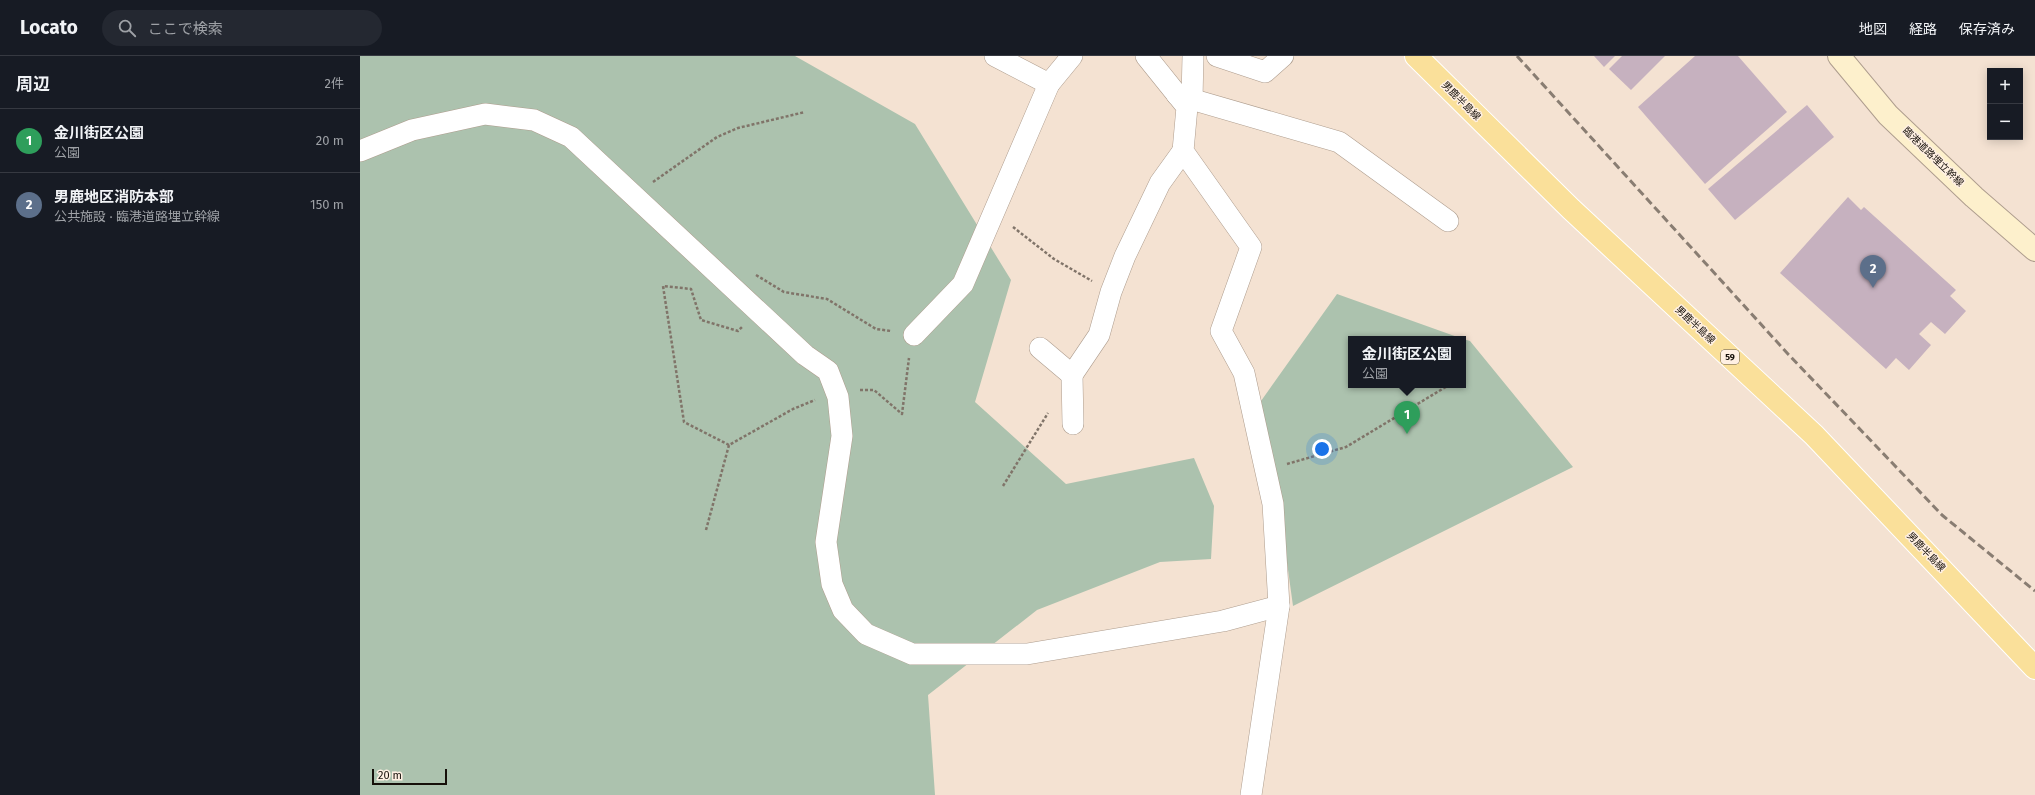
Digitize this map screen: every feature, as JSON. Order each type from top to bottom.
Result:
[{"type":"main road","name":"男鹿半島線","points":[[1416,56],[1571,209],[1814,435],[2035,668]]},
{"type":"street","points":[[995,56],[1049,84]]},
{"type":"street","points":[[914,334],[963,284],[1049,84],[1072,56]]},
{"type":"street","points":[[1073,424],[1072,375],[1099,335],[1111,292],[1125,256],[1160,182],[1183,151],[1187,107],[1184,97],[1146,56]]},
{"type":"street","points":[[1184,97],[1193,56]]},
{"type":"street","points":[[1217,56],[1265,72],[1283,56]]},
{"type":"street","name":"臨港道路埋立幹線","points":[[1839,56],[1888,115],[1974,196],[2035,250]]},
{"type":"street","points":[[1184,97],[1339,142],[1448,221]]},
{"type":"street","points":[[360,152],[412,130],[485,114],[534,120],[571,137],[805,355],[828,372],[836,391],[842,436],[826,542],[832,584],[843,610],[866,634],[912,654],[1027,654],[1223,621],[1279,606]]},
{"type":"street","points":[[1183,151],[1251,247],[1221,330],[1244,373],[1272,504],[1279,606],[1251,795]]},
{"type":"street","points":[[1040,348],[1072,375]]},
{"type":"path","points":[[633,196],[717,137],[738,128],[805,112]]},
{"type":"path","points":[[994,212],[1054,259],[1111,292]]},
{"type":"path","points":[[706,530],[729,445],[793,409],[836,391],[874,390],[902,414],[906,370],[914,334],[876,329],[827,299],[784,292],[750,271]]},
{"type":"path","points":[[729,445],[684,422],[663,286],[692,289],[701,320],[738,331],[758,312]]},
{"type":"path","points":[[1280,466],[1346,448],[1444,388]]},
{"type":"path","points":[[1003,486],[1052,408]]},
{"type":"green space","points":[[360,56],[795,56],[915,124],[1011,280],[975,402],[1066,484],[1194,458],[1214,506],[1211,559],[1160,562],[1037,610],[928,695],[935,795],[360,795]]},
{"type":"green space","points":[[1337,294],[1455,336],[1348,336],[1348,388],[1466,388],[1466,340],[1470,341],[1573,467],[1293,606],[1275,475],[1261,401]]},
{"type":"building","points":[[1594,56],[1615,56],[1604,67]]},
{"type":"building","points":[[1622,56],[1665,56],[1631,90],[1609,69]]},
{"type":"building","points":[[1695,56],[1738,56],[1787,112],[1705,184],[1638,107]]},
{"type":"building","points":[[1807,105],[1834,137],[1735,220],[1708,189]]},
{"type":"building","points":[[1848,197],[1861,210],[1864,207],[1956,290],[1950,296],[1966,311],[1945,334],[1931,322],[1919,334],[1931,345],[1909,370],[1896,358],[1886,369],[1780,273]]},
{"type":"railway","points":[[1517,56],[1788,354],[1942,515],[2035,591]]},
{"type":"place","name":"男鹿地区消防本部","points":[[1873,288]]},
{"type":"place","name":"金川街区公園","points":[[1407,434]]}]
